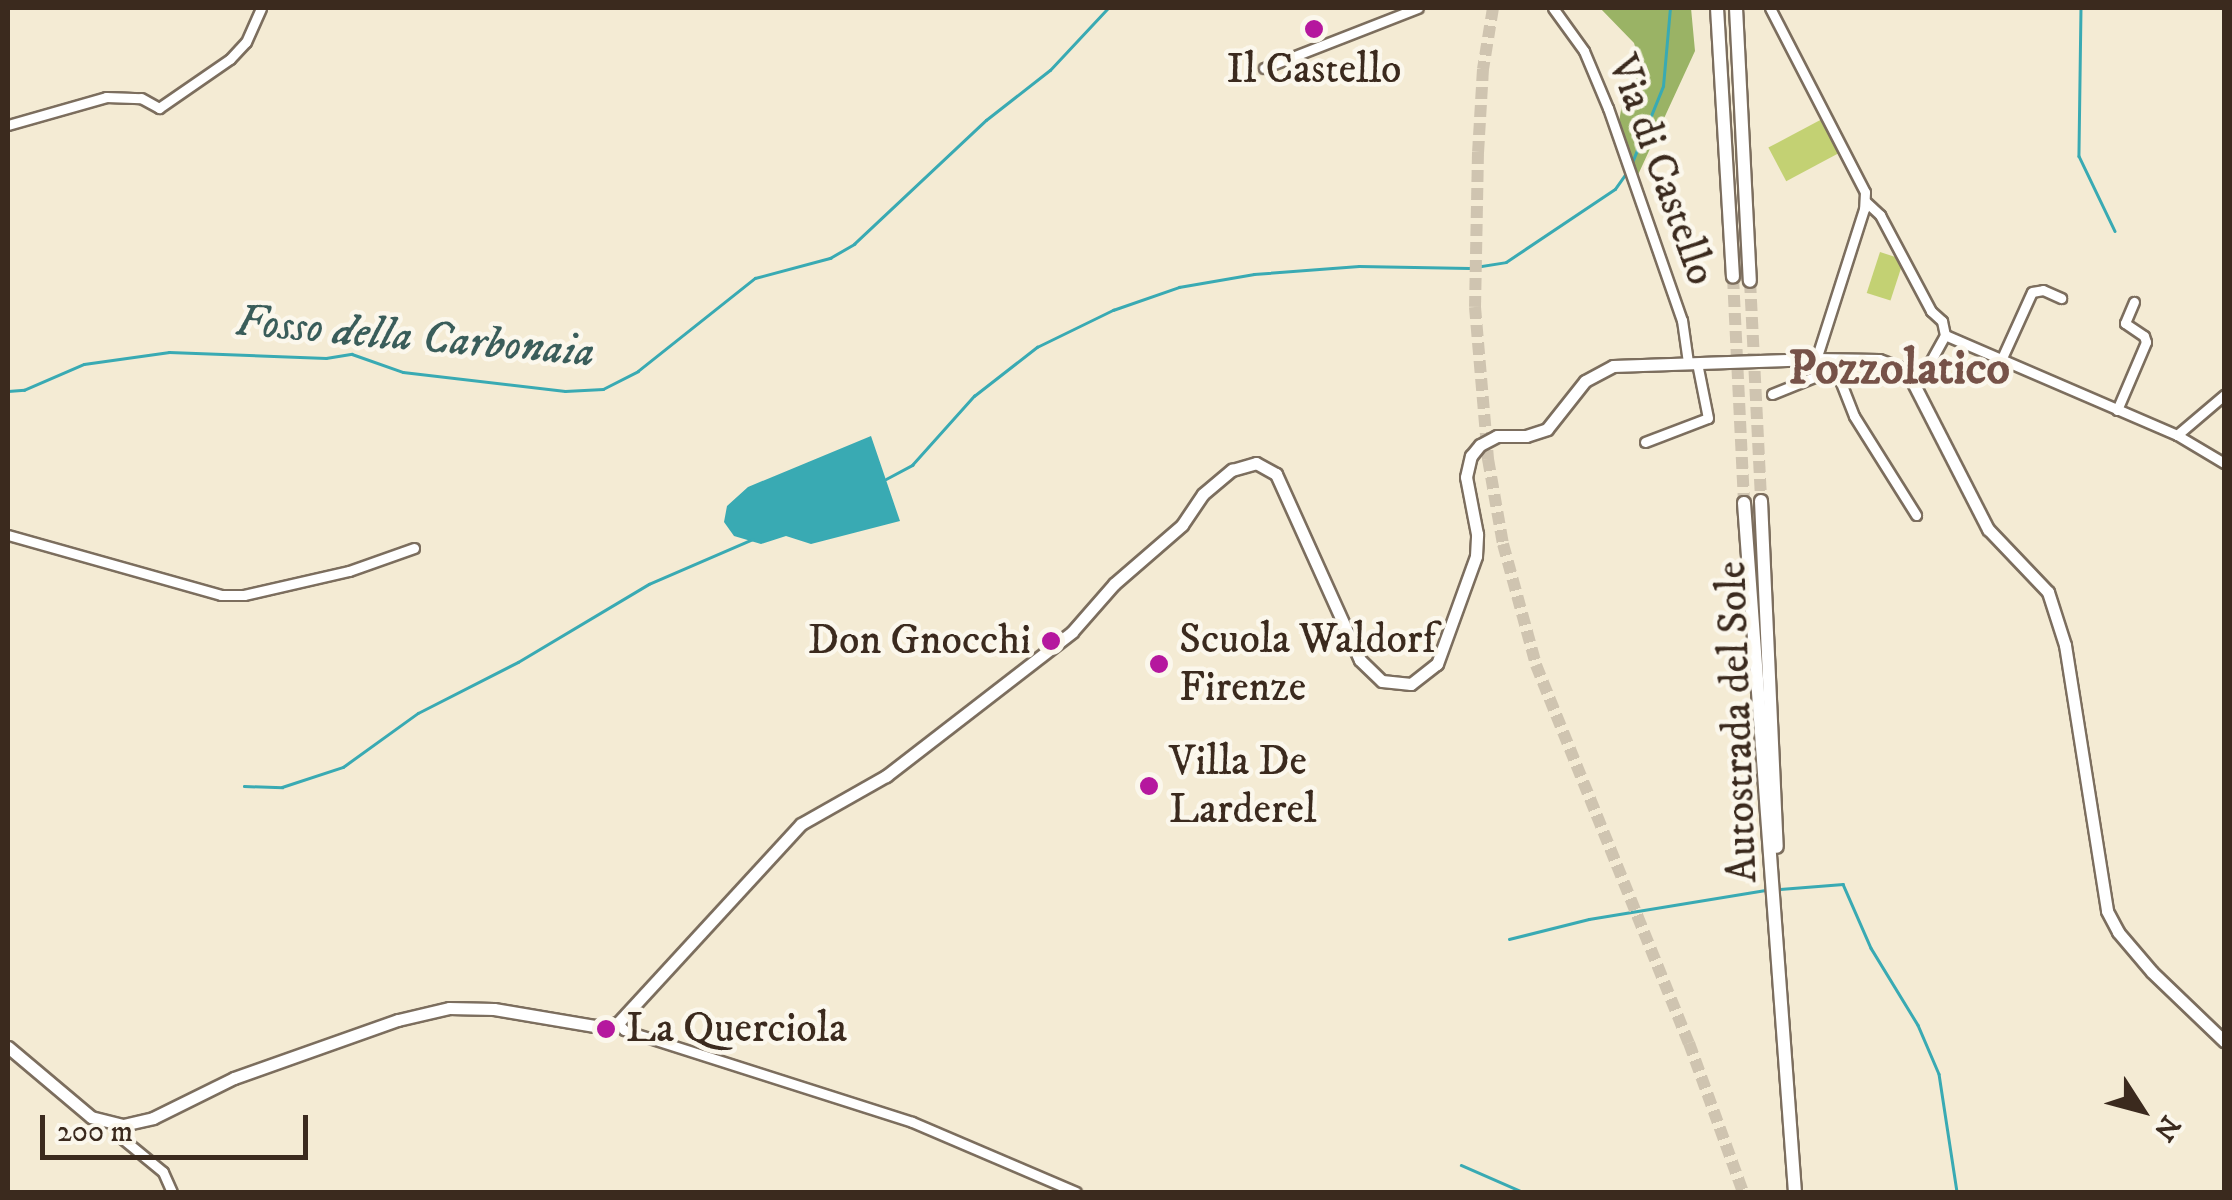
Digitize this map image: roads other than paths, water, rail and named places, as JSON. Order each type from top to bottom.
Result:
[{"type":"highway","points":[[1716,8],[1733,277]]},
{"type":"highway","points":[[1736,8],[1750,281]]},
{"type":"highway","name":"Autostrada del Sole","points":[[1761,501],[1779,940]]},
{"type":"highway","name":"Autostrada del Sole","points":[[1744,503],[1795,1192]]},
{"type":"main road","points":[[8,1047],[91,1117],[114,1125],[141,1122],[234,1078],[398,1020],[449,1008],[494,1009],[595,1026],[618,1023],[801,824],[886,776],[1072,632],[1114,584],[1182,525],[1204,494],[1232,470],[1256,463],[1282,481],[1360,660],[1382,681],[1410,684],[1437,664],[1476,556],[1477,534],[1466,477],[1476,449],[1497,436],[1526,436],[1547,428],[1584,381],[1599,371],[1634,362],[1816,359],[1838,365],[1888,362],[1911,376],[1951,463],[1988,529],[2043,584],[2056,610],[2107,911],[2118,932],[2152,972],[2224,1041]]},
{"type":"street","points":[[8,125],[106,97],[141,98],[158,108],[230,60],[246,42],[262,8]]},
{"type":"street","points":[[1264,68],[1418,8]]},
{"type":"street","name":"Via di Castello","points":[[1553,8],[1584,51],[1682,320],[1708,418],[1645,442]]},
{"type":"street","points":[[1770,8],[1863,183],[1865,201],[1816,359]]},
{"type":"street","points":[[1865,201],[1880,215],[1931,311],[1942,321],[1945,335],[1928,364],[1911,376]]},
{"type":"street","points":[[2002,358],[2032,292],[2043,290],[2060,298]]},
{"type":"street","points":[[2116,410],[2146,342],[2125,322],[2134,302]]},
{"type":"street","points":[[1945,335],[2177,436],[2224,463]]},
{"type":"street","points":[[1772,394],[1838,365],[1854,416],[1916,515]]},
{"type":"street","points":[[2177,436],[2224,395]]},
{"type":"street","points":[[8,535],[221,595],[244,595],[350,571],[414,548]]},
{"type":"street","points":[[618,1023],[624,1030],[912,1122],[1076,1192]]},
{"type":"street","points":[[114,1125],[118,1135],[164,1172],[172,1192]]},
{"type":"water","points":[[871,436],[900,521],[811,544],[786,536],[761,544],[734,536],[724,522],[727,506],[748,487]]},
{"type":"waterway","name":"Fosso della Carbonaia","points":[[8,391],[24,390],[84,364],[169,352],[326,358],[352,354],[403,372],[565,391],[603,389],[638,371],[755,278],[830,258],[854,244],[986,120],[1050,70],[1108,8]]},
{"type":"waterway","points":[[1631,165],[1663,86],[1670,8]]},
{"type":"waterway","points":[[2081,8],[2079,156],[2115,231]]},
{"type":"waterway","points":[[886,479],[912,465],[974,396],[1037,347],[1113,310],[1179,287],[1254,274],[1359,266],[1469,268],[1506,262],[1615,189],[1627,172]]},
{"type":"waterway","points":[[244,786],[282,787],[343,767],[418,713],[518,662],[649,584],[753,539]]},
{"type":"waterway","points":[[1780,889],[1843,884],[1871,948],[1918,1025],[1939,1074],[1957,1192]]},
{"type":"waterway","name":"Autostrada del Sole","points":[[1509,939],[1589,919],[1767,890]]},
{"type":"waterway","points":[[1461,1165],[1523,1192]]},
{"type":"tunnel","points":[[1493,8],[1483,69],[1478,152],[1475,307],[1488,459],[1503,544],[1536,665],[1689,1043],[1743,1192]]},
{"type":"tunnel","points":[[1733,277],[1744,503]]},
{"type":"tunnel","points":[[1750,281],[1761,501]]},
{"type":"place","name":"Il Castello","points":[[1314,29]]},
{"type":"place","name":"Don Gnocchi","points":[[1051,641]]},
{"type":"place","name":"Scuola Waldorf Firenze","points":[[1159,664]]},
{"type":"place","name":"Villa De Larderel","points":[[1149,786]]},
{"type":"place","name":"La Querciola","points":[[606,1029]]},
{"type":"district","name":"Pozzolatico","points":[[1899,370]]}]
